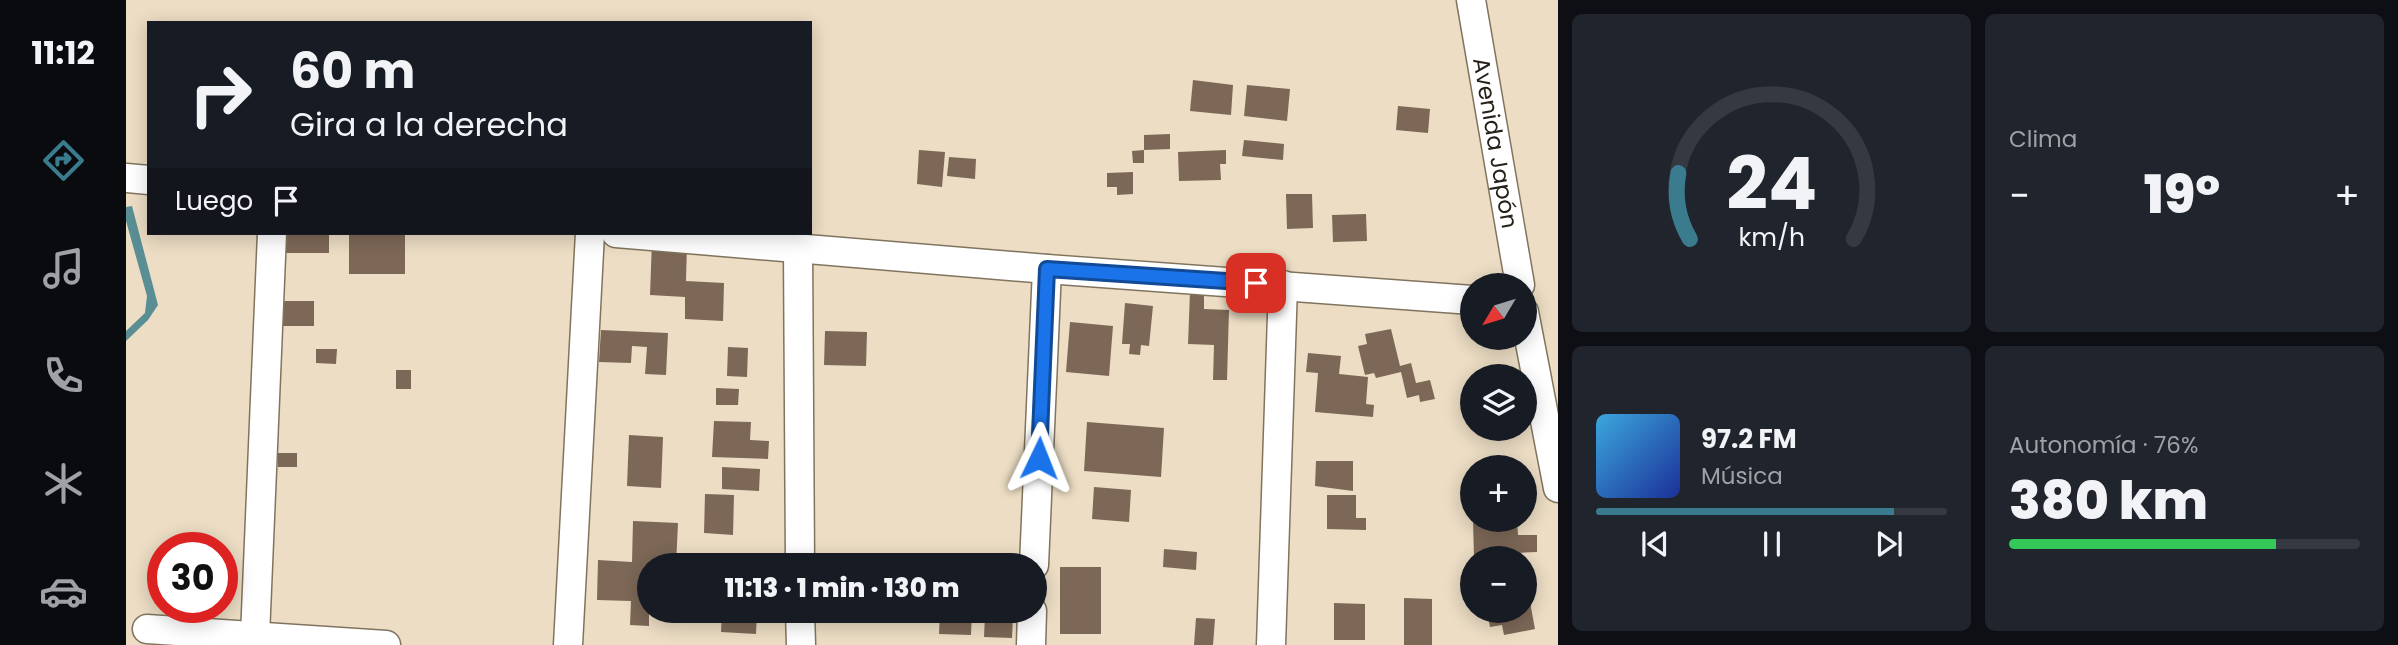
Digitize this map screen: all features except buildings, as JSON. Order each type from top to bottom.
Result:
[{"type":"street","name":"Avenida Japón","points":[[1471,0],[1518,273]]},
{"type":"street","points":[[126,178],[147,180]]},
{"type":"street","points":[[255,636],[272,235]]},
{"type":"street","points":[[568,645],[590,235]]},
{"type":"street","points":[[640,235],[1047,269],[1460,299]]},
{"type":"street","points":[[798,248],[800,553]]},
{"type":"street","points":[[1035,553],[1047,269]]},
{"type":"street","points":[[1271,645],[1283,285]]},
{"type":"street","points":[[1531,350],[1558,488]]},
{"type":"street","points":[[800,623],[800,645]]},
{"type":"street","points":[[1031,645],[1032,623]]},
{"type":"street","points":[[147,629],[386,645]]},
{"type":"water","points":[[132,206],[158,305],[148,320],[126,341],[126,331],[145,313],[147,296],[126,221],[126,207]]},
{"type":"route","points":[[1039,458],[1047,269],[1256,283]]}]
